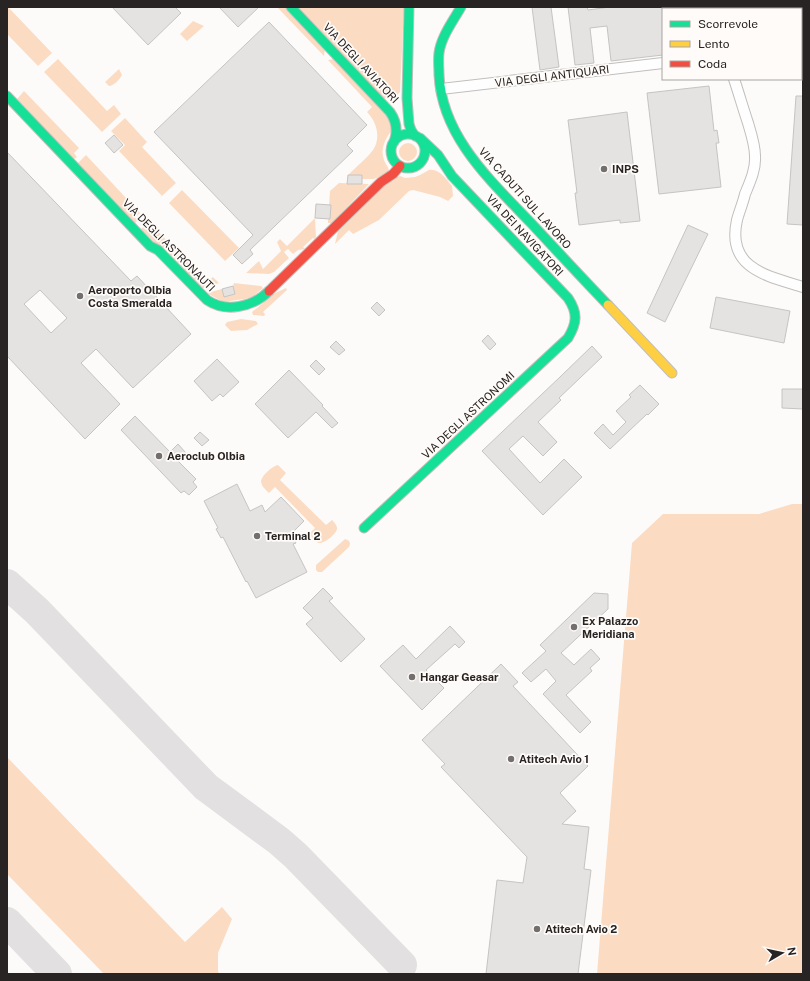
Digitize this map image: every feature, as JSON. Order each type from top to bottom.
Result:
[{"type":"street","name":"VIA DEGLI AVIATORI","points":[[291,7],[394,117],[397,129],[394,142]]},
{"type":"street","points":[[409,7],[407,98],[409,124],[411,130],[418,137],[423,143],[425,153],[421,162],[414,167],[405,168],[400,166],[396,163],[391,153],[394,142],[397,138],[405,134],[418,137]]},
{"type":"street","name":"VIA CADUTI SUL LAVORO","points":[[461,7],[445,35],[439,52],[438,63],[440,90],[456,135],[475,163],[672,373]]},
{"type":"street","name":"VIA DEGLI ANTIQUARI","points":[[440,90],[662,63]]},
{"type":"street","points":[[734,80],[755,147],[756,156],[754,167],[737,219],[735,237],[736,245],[744,260],[755,270],[762,274],[803,287]]},
{"type":"street","name":"VIA DEGLI ASTRONAUTI","points":[[7,96],[150,246],[158,250],[210,303],[226,308],[244,306],[265,295],[381,182],[393,174],[400,166]]},
{"type":"street","name":"VIA DEI NAVIGATORI","points":[[418,137],[438,155],[452,176],[568,298],[576,313]]},
{"type":"street","name":"VIA DEI NAVIGATORI","points":[[414,167],[437,166],[452,176]]},
{"type":"street","name":"VIA DEGLI ASTRONOMI","points":[[364,528],[568,338],[575,326],[576,313]]},
{"type":"shaded area","points":[[7,7],[52,53],[38,66],[7,34]]},
{"type":"shaded area","points":[[277,7],[285,7],[325,48],[324,56]]},
{"type":"shaded area","points":[[298,7],[404,7],[400,92],[393,99],[383,98]]},
{"type":"shaded area","points":[[193,21],[204,26],[187,41],[180,34]]},
{"type":"shaded area","points":[[58,59],[107,111],[114,105],[121,114],[102,132],[44,72]]},
{"type":"shaded area","points":[[334,59],[387,114],[392,130],[385,141],[383,156],[389,172],[374,179],[362,179],[362,175],[348,175],[373,150],[377,140],[377,130],[373,120],[367,112],[372,107],[328,60]]},
{"type":"shaded area","points":[[119,69],[122,75],[121,77],[115,84],[109,86],[105,82]]},
{"type":"shaded area","points":[[24,91],[79,148],[74,153],[77,157],[74,159],[17,99]]},
{"type":"shaded area","points":[[125,118],[147,142],[142,147],[176,183],[162,196],[119,151],[125,145],[111,131]]},
{"type":"shaded area","points":[[404,143],[412,143],[417,148],[415,159],[412,161],[404,161],[399,156],[399,148]]},
{"type":"shaded area","points":[[86,155],[140,213],[135,217],[138,220],[135,223],[78,163]]},
{"type":"shaded area","points":[[429,170],[439,172],[452,186],[453,196],[448,201],[440,197],[417,191],[409,191],[379,220],[353,234],[349,230],[335,244],[338,231],[391,179],[400,176],[405,178],[415,177]]},
{"type":"shaded area","points":[[339,183],[369,184],[332,223],[328,223],[328,219],[330,219],[331,205],[329,205],[330,191]]},
{"type":"shaded area","points":[[182,190],[239,248],[225,261],[169,203]]},
{"type":"shaded area","points":[[315,218],[316,237],[303,247],[305,249],[298,250],[293,254],[288,249],[284,252],[289,258],[274,272],[269,274],[246,273],[259,261],[263,269],[281,251],[277,242],[280,239],[287,246]]},
{"type":"shaded area","points":[[149,222],[207,282],[213,277],[219,283],[200,289],[141,229]]},
{"type":"shaded area","points":[[234,283],[261,286],[263,288],[251,298],[223,302],[207,293],[222,289],[224,297],[235,294],[233,286]]},
{"type":"shaded area","points":[[286,288],[287,290],[263,312],[265,314],[264,316],[253,315],[252,312],[271,295]]},
{"type":"shaded area","points":[[241,319],[256,321],[258,324],[247,330],[231,331],[225,325],[227,322]]},
{"type":"shaded area","points":[[278,465],[286,473],[280,480],[326,525],[332,520],[336,525],[337,530],[327,540],[321,543],[316,542],[309,534],[315,528],[275,487],[269,493],[263,487],[261,480],[265,474],[270,469]]},
{"type":"shaded area","points":[[792,504],[803,504],[803,974],[597,974],[632,543],[663,514],[759,514]]},
{"type":"shaded area","points":[[345,539],[350,542],[349,547],[322,572],[318,572],[316,570],[316,565]]},
{"type":"shaded area","points":[[7,757],[185,942],[222,907],[232,919],[218,953],[219,974],[104,974],[7,874]]},
{"type":"building","points":[[112,7],[175,7],[181,13],[148,45]]},
{"type":"building","points":[[219,7],[259,7],[238,27]]},
{"type":"building","points":[[532,7],[551,7],[559,67],[540,70]]},
{"type":"building","points":[[568,7],[587,7],[588,10],[610,7],[663,7],[662,55],[611,61],[607,26],[590,28],[594,63],[575,65]]},
{"type":"building","points":[[269,22],[367,125],[347,145],[353,151],[250,250],[253,254],[242,264],[233,255],[253,235],[154,132]]},
{"type":"building","points":[[709,86],[714,131],[717,130],[719,143],[716,143],[721,187],[659,194],[647,93]]},
{"type":"building","points":[[796,96],[803,96],[803,225],[787,224]]},
{"type":"building","name":"INPS","points":[[627,112],[640,221],[620,223],[620,220],[579,225],[575,193],[577,193],[568,120]]},
{"type":"building","points":[[114,135],[123,145],[114,153],[105,143]]},
{"type":"building","name":"Aeroporto Olbia Costa Smeralda","points":[[7,152],[131,281],[137,276],[191,334],[133,388],[96,349],[81,363],[120,404],[85,439],[7,356]],"holes":[[[40,290],[67,318],[51,333],[24,304]]]},
{"type":"building","points":[[348,175],[362,175],[362,184],[347,184]]},
{"type":"building","points":[[316,204],[331,205],[330,219],[315,218]]},
{"type":"building","points":[[688,225],[708,234],[665,322],[647,313]]},
{"type":"building","points":[[233,286],[235,294],[224,297],[222,289]]},
{"type":"building","points":[[716,297],[790,311],[784,343],[710,328]]},
{"type":"building","points":[[377,302],[385,310],[379,316],[371,308]]},
{"type":"building","points":[[488,335],[496,344],[490,350],[482,341]]},
{"type":"building","points":[[336,341],[345,350],[339,355],[330,347]]},
{"type":"building","points":[[592,346],[602,357],[559,398],[561,400],[538,422],[557,442],[543,456],[523,436],[509,449],[540,483],[564,459],[582,477],[543,515],[482,451]]},
{"type":"building","points":[[217,359],[239,382],[223,397],[220,394],[212,401],[194,381]]},
{"type":"building","points":[[316,360],[325,369],[319,375],[310,366]]},
{"type":"building","points":[[289,370],[323,405],[322,406],[338,423],[332,428],[316,412],[288,438],[255,404]]},
{"type":"building","points":[[640,385],[659,404],[610,449],[594,433],[603,424],[613,435],[626,422],[616,411],[631,397],[629,395]]},
{"type":"building","points":[[782,389],[803,389],[803,409],[782,408]]},
{"type":"building","name":"Aeroclub Olbia","points":[[135,416],[170,452],[178,444],[186,453],[178,461],[196,479],[193,482],[197,487],[189,495],[184,491],[181,493],[121,430]]},
{"type":"building","points":[[200,432],[209,440],[202,446],[194,438]]},
{"type":"building","points":[[237,484],[250,511],[262,505],[265,512],[281,497],[304,521],[291,534],[296,543],[293,544],[307,572],[256,598],[223,537],[221,538],[216,529],[218,528],[204,501]]},
{"type":"building","points":[[323,588],[333,598],[329,601],[365,639],[341,662],[306,624],[313,618],[303,608]]},
{"type":"building","points":[[594,593],[608,594],[608,609],[561,653],[574,665],[591,649],[600,659],[590,668],[592,671],[566,695],[591,722],[580,733],[543,694],[556,681],[546,669],[531,682],[522,673],[546,651],[540,645]]},
{"type":"building","name":"Hangar Geasar","points":[[450,626],[465,642],[459,648],[455,644],[426,670],[444,688],[422,710],[380,666],[403,645],[416,659]]},
{"type":"building","points":[[501,664],[518,682],[513,686],[588,766],[560,793],[576,811],[562,824],[589,827],[584,869],[591,870],[578,974],[486,974],[497,880],[523,883],[527,857],[441,767],[445,764],[422,740]]},
{"type":"taxiway","points":[[7,584],[37,611],[206,787],[279,841],[296,856],[402,965]]},
{"type":"taxiway","points":[[7,922],[57,974]]},
{"type":"traffic: fast","points":[[291,7],[390,112],[396,127],[394,142]]},
{"type":"traffic: fast","points":[[409,7],[407,98],[409,124],[415,136]]},
{"type":"traffic: fast","points":[[461,7],[445,35],[440,47],[439,56],[439,75],[442,97],[449,118],[459,138],[485,174],[608,305]]},
{"type":"traffic: fast","points":[[7,96],[150,246],[158,250],[207,300],[222,306],[239,306],[255,301],[263,297],[269,291]]},
{"type":"traffic: fast","points":[[405,134],[411,134],[420,139],[424,145],[425,151],[424,157],[420,163],[411,168],[405,168],[396,163],[391,154],[391,148],[396,139],[405,134]]},
{"type":"traffic: fast","points":[[364,528],[568,338],[575,323],[575,313],[568,298],[452,176],[438,155],[420,138]]},
{"type":"traffic: slow","points":[[608,305],[672,373]]},
{"type":"traffic: jam","points":[[269,291],[381,182],[393,174],[400,166]]},
{"type":"place","name":"INPS","points":[[604,169]]},
{"type":"place","name":"Aeroporto Olbia Costa Smeralda","points":[[80,296]]},
{"type":"place","name":"Aeroclub Olbia","points":[[159,456]]},
{"type":"place","name":"Terminal 2","points":[[257,536]]},
{"type":"place","name":"Ex Palazzo Meridiana","points":[[574,627]]},
{"type":"place","name":"Hangar Geasar","points":[[412,677]]},
{"type":"place","name":"Atitech Avio 1","points":[[511,759]]},
{"type":"place","name":"Atitech Avio 2","points":[[537,929]]}]
